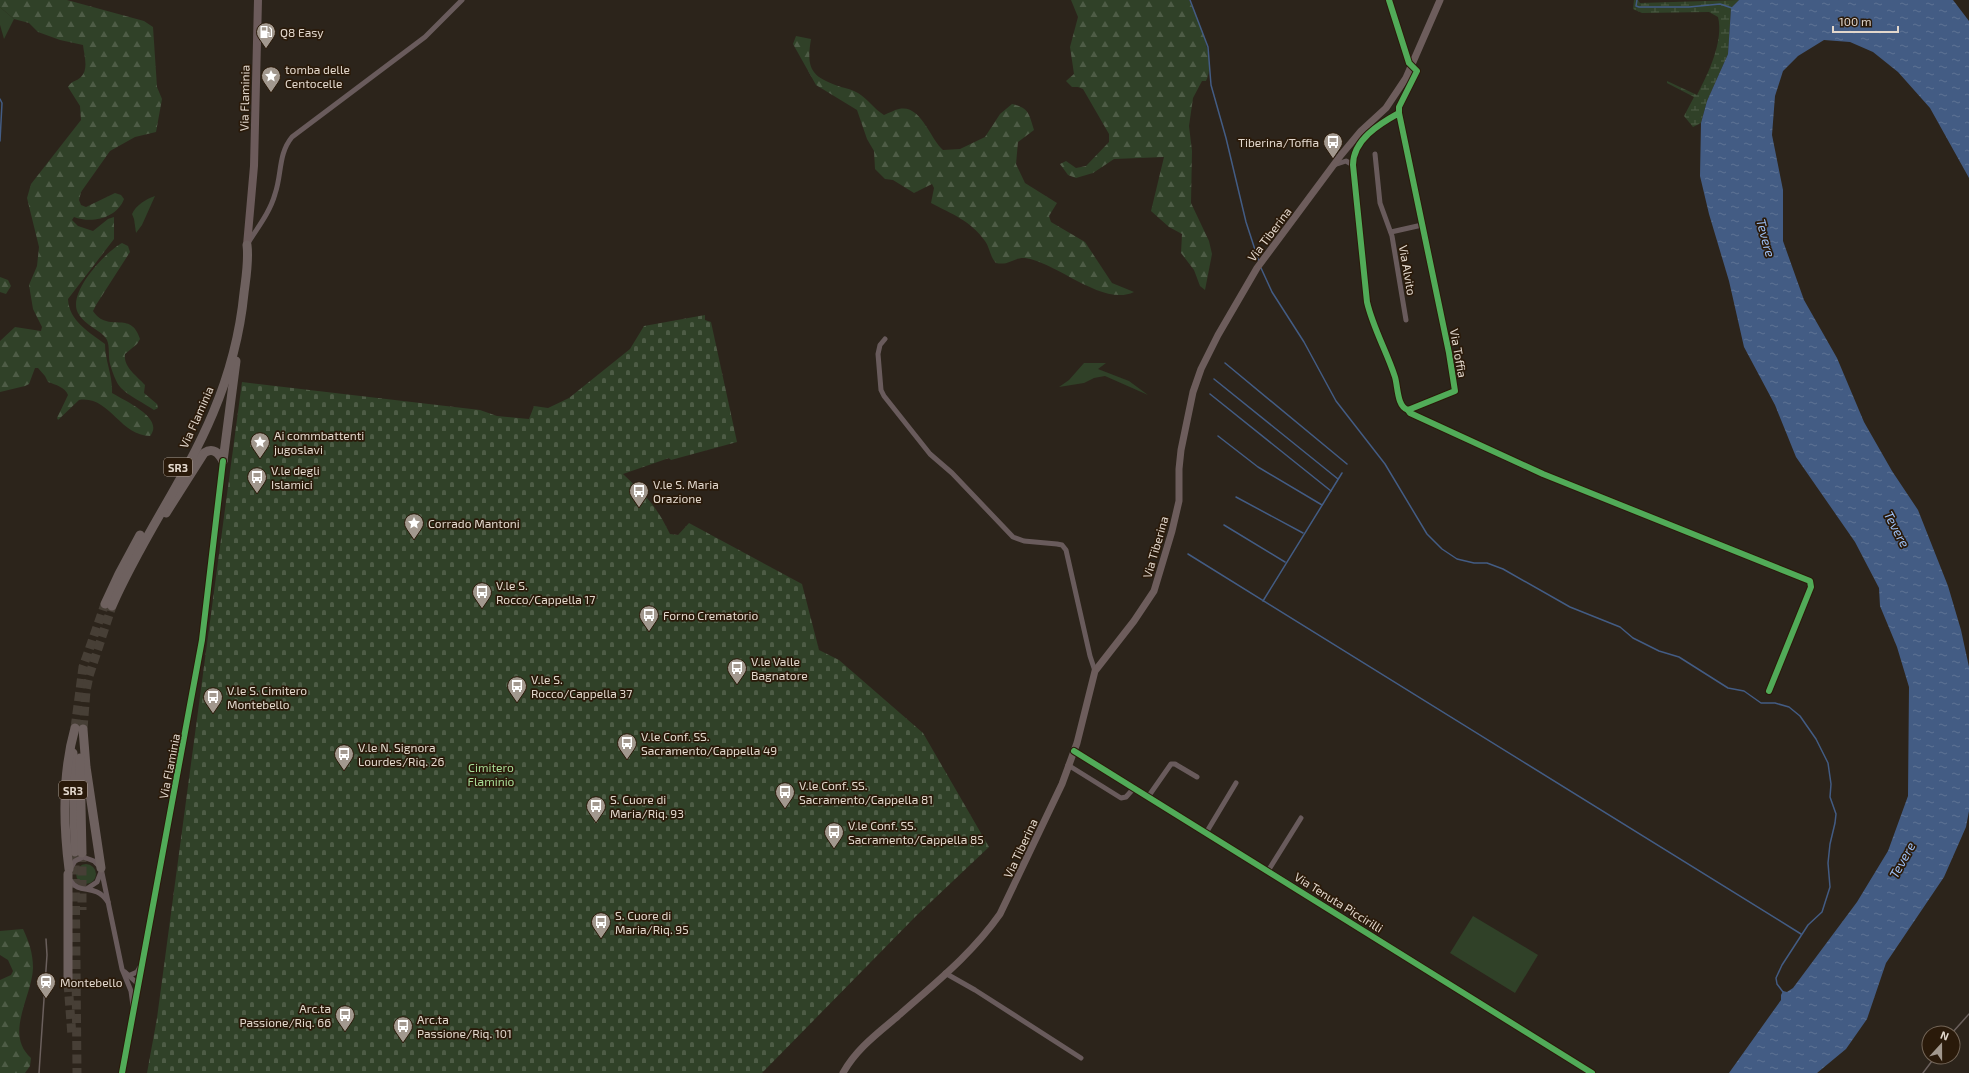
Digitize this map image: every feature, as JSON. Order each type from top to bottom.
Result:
[{"type":"highway","name":"Via Flaminia","points":[[247,244],[244,300],[239,332],[228,372],[213,413],[196,448],[109,605],[137,540],[198,432],[217,388],[230,348],[247,244]]},
{"type":"highway","points":[[223,461],[239,332]]},
{"type":"highway","points":[[142,544],[152,534],[204,453],[208,450],[213,451],[220,454],[223,461]]},
{"type":"highway","points":[[79,728],[101,868]]},
{"type":"highway","points":[[68,983],[68,872],[65,780],[68,757],[79,728]]},
{"type":"highway","name":"SR3","points":[[78,853],[80,767],[79,728]]},
{"type":"main road","name":"Via Flaminia","points":[[247,244],[254,166],[258,0]]},
{"type":"main road","name":"Via Tiberina","points":[[843,1073],[863,1045],[973,947],[1000,914],[1030,852],[1074,751],[1095,671],[1134,622],[1154,591],[1179,501],[1179,468],[1193,392],[1201,369],[1218,335],[1257,268],[1341,155],[1361,131],[1386,108],[1406,78],[1440,0]]},
{"type":"street","points":[[247,244],[272,204],[278,186],[281,158],[284,149],[292,138],[393,59],[425,37],[462,0]]},
{"type":"street","points":[[1389,0],[1409,63],[1416,70],[1416,72],[1400,107],[1399,113],[1366,136],[1354,151],[1353,165],[1367,302],[1395,377],[1402,406],[1410,413],[1543,474],[1810,581],[1811,587],[1769,691]]},
{"type":"street","name":"Via Toffia","points":[[1399,113],[1449,353],[1455,391],[1408,410]]},
{"type":"street","points":[[1375,154],[1380,203],[1391,232]]},
{"type":"street","points":[[1341,155],[1346,161],[1353,165]]},
{"type":"street","points":[[1333,166],[1346,161]]},
{"type":"street","name":"Via Alvito","points":[[1406,320],[1391,232],[1422,225]]},
{"type":"street","points":[[885,339],[880,345],[878,354],[882,392],[924,447],[1013,537],[1024,541],[1062,545],[1066,550],[1090,656],[1095,671]]},
{"type":"street","name":"Via Flaminia","points":[[122,1073],[202,640],[223,461]]},
{"type":"street","name":"Via Tenuta Piccirilli","points":[[1074,751],[1592,1073]]},
{"type":"street","points":[[1148,797],[1171,764],[1176,764],[1196,777]]},
{"type":"street","points":[[1068,765],[1121,798],[1126,797],[1134,788]]},
{"type":"street","points":[[1206,833],[1236,783]]},
{"type":"street","points":[[1268,871],[1301,818]]},
{"type":"street","points":[[108,902],[99,892],[80,888],[73,884],[68,872],[75,861],[83,857],[94,860],[101,868],[122,969],[127,979],[134,1009]]},
{"type":"street","points":[[85,889],[97,882],[101,876],[101,868]]},
{"type":"street","points":[[127,979],[137,972],[142,962]]},
{"type":"street","points":[[945,973],[975,990],[1081,1058]]},
{"type":"street","points":[[127,979],[138,987]]},
{"type":"green space","points":[[0,0],[67,0],[144,21],[153,27],[157,87],[162,99],[156,132],[135,137],[110,151],[81,192],[79,200],[81,205],[86,207],[115,193],[121,195],[124,199],[121,206],[116,211],[103,218],[88,220],[74,217],[72,220],[78,226],[93,231],[108,219],[114,217],[114,239],[68,299],[69,307],[76,320],[105,344],[112,393],[134,405],[148,417],[152,423],[153,429],[150,436],[130,430],[107,409],[89,400],[79,400],[58,420],[57,418],[68,395],[67,392],[57,385],[48,382],[38,368],[35,368],[29,384],[0,392],[0,341],[15,327],[41,331],[42,327],[33,309],[29,285],[37,266],[39,247],[27,198],[31,184],[81,120],[80,106],[68,87],[83,74],[85,70],[85,57],[83,45],[60,40],[38,32],[29,23],[14,19],[0,7]]},
{"type":"green space","points":[[1071,0],[1189,0],[1205,40],[1209,62],[1209,72],[1206,81],[1202,81],[1193,98],[1189,126],[1192,151],[1191,203],[1209,241],[1212,254],[1205,290],[1200,286],[1194,270],[1181,253],[1182,234],[1169,227],[1151,211],[1164,157],[1114,159],[1093,173],[1076,178],[1068,175],[1060,164],[1066,161],[1076,168],[1086,166],[1109,142],[1109,134],[1083,89],[1072,87],[1066,81],[1074,74],[1070,47],[1078,17]]},
{"type":"green space","points":[[1634,0],[1638,0],[1640,3],[1739,0],[1731,8],[1728,54],[1707,101],[1701,123],[1693,127],[1684,116],[1694,97],[1667,83],[1667,81],[1697,95],[1706,77],[1717,47],[1719,36],[1718,17],[1709,12],[1642,13],[1633,9]]},
{"type":"green space","points":[[0,7],[14,19],[4,39],[0,25]]},
{"type":"green space","points":[[796,36],[811,39],[809,58],[810,65],[817,75],[823,80],[858,93],[884,115],[899,109],[907,109],[913,112],[919,117],[943,150],[960,149],[985,137],[1000,114],[1012,104],[1028,112],[1034,130],[1018,142],[1016,164],[1025,183],[1057,203],[1049,216],[1051,222],[1085,242],[1112,283],[1134,292],[1122,295],[1109,294],[1038,262],[1025,258],[1001,264],[996,263],[992,258],[985,241],[974,228],[961,219],[931,203],[934,188],[932,184],[914,193],[893,180],[885,179],[875,169],[874,151],[867,139],[857,110],[816,85],[793,44]]},
{"type":"green space","points":[[155,196],[142,225],[136,233],[132,214],[142,203]]},
{"type":"green space","points":[[122,243],[128,246],[130,252],[93,311],[99,318],[105,321],[125,323],[131,325],[136,330],[140,339],[137,344],[125,354],[125,359],[131,371],[145,385],[144,393],[157,404],[158,408],[154,410],[119,386],[114,377],[110,364],[107,340],[102,334],[81,318],[76,305],[78,295],[90,274],[106,255]]},
{"type":"green space","points":[[0,277],[8,280],[11,286],[6,294],[0,292]]},
{"type":"green space","name":"Cimitero Flaminio","points":[[705,315],[705,320],[711,322],[737,442],[671,460],[669,458],[623,474],[650,501],[660,515],[670,534],[678,535],[689,523],[802,584],[819,650],[839,660],[923,733],[989,847],[916,916],[762,1073],[147,1073],[157,1018],[242,382],[480,410],[497,416],[529,419],[534,406],[548,408],[569,398],[630,349],[644,326]]},
{"type":"green space","points":[[1084,363],[1106,363],[1098,369],[1129,381],[1148,395],[1105,376],[1094,378],[1084,383],[1059,387],[1069,380]]},
{"type":"green space","points":[[82,864],[90,864],[96,870],[96,878],[90,884],[82,884],[76,878],[76,870]]},
{"type":"green space","points":[[1473,916],[1538,955],[1515,993],[1450,953]]},
{"type":"green space","points":[[23,929],[30,948],[33,968],[32,979],[22,1015],[20,1038],[23,1048],[31,1058],[30,1066],[25,1073],[0,1073],[0,980],[11,975],[13,971],[8,960],[0,955],[0,931]]},
{"type":"water","name":"Tevere","points":[[1739,0],[1953,0],[1969,21],[1969,178],[1930,108],[1898,72],[1873,52],[1850,42],[1824,40],[1798,56],[1783,71],[1775,96],[1772,135],[1783,190],[1783,241],[1804,300],[1837,358],[1864,422],[1892,471],[1918,510],[1948,586],[1961,630],[1969,667],[1969,811],[1966,827],[1944,877],[1886,963],[1867,1019],[1846,1049],[1817,1073],[1729,1073],[1781,1000],[1783,991],[1787,992],[1793,988],[1857,902],[1888,851],[1908,796],[1909,687],[1897,647],[1880,606],[1879,588],[1855,542],[1796,457],[1775,405],[1744,347],[1729,281],[1709,214],[1700,176],[1701,123],[1707,101],[1728,54],[1731,8]]},
{"type":"waterway","points":[[1190,0],[1208,47],[1211,85],[1226,138],[1246,222],[1259,262]]},
{"type":"waterway","points":[[1637,0],[1636,6],[1639,7],[1689,7],[1720,4],[1732,8]]},
{"type":"waterway","points":[[0,99],[2,103],[0,141]]},
{"type":"waterway","points":[[1261,268],[1272,292],[1304,342],[1336,401],[1385,464],[1427,534],[1442,549],[1457,559],[1474,563],[1487,563],[1503,569],[1570,607],[1620,627],[1633,638],[1659,651],[1679,657],[1728,688],[1744,691],[1761,703],[1775,703],[1789,707],[1800,716],[1816,739],[1828,763],[1831,784],[1830,797],[1836,814],[1828,863],[1830,887],[1822,912],[1808,925],[1782,965],[1776,978],[1777,984],[1783,992]]},
{"type":"waterway","points":[[1225,363],[1347,464]]},
{"type":"waterway","points":[[1214,379],[1338,479]]},
{"type":"waterway","points":[[1210,394],[1331,491]]},
{"type":"waterway","points":[[1218,436],[1258,467],[1322,505]]},
{"type":"waterway","points":[[1263,601],[1342,473]]},
{"type":"waterway","points":[[1236,497],[1303,533]]},
{"type":"waterway","points":[[1224,525],[1285,562]]},
{"type":"waterway","points":[[1188,554],[1801,934]]},
{"type":"tunnel","points":[[75,728],[83,667],[105,604]]},
{"type":"tunnel","points":[[83,729],[86,691],[89,676],[112,606]]},
{"type":"tunnel","points":[[75,852],[77,1073]]},
{"type":"tunnel","points":[[82,853],[82,910]]},
{"type":"tunnel","points":[[68,983],[72,1036]]},
{"type":"railway","points":[[39,1073],[47,955],[46,939]]},
{"type":"railway","points":[[1959,1025],[1969,1014]]},
{"type":"railway","points":[[1923,1073],[1929,1065]]},
{"type":"cycle path","points":[[1389,0],[1409,63],[1417,71],[1399,107],[1399,113],[1449,353],[1455,391],[1408,410],[1404,408],[1398,396],[1395,377],[1367,302],[1353,165],[1354,156],[1362,140],[1383,122],[1399,113]]},
{"type":"cycle path","points":[[1408,410],[1410,413],[1543,474],[1810,581],[1811,587],[1769,691]]},
{"type":"cycle path","points":[[122,1073],[202,640],[223,461]]},
{"type":"cycle path","points":[[1074,751],[1592,1073]]},
{"type":"place","name":"Q8 Easy","points":[[266,49]]},
{"type":"place","name":"tomba delle Centocelle","points":[[271,93]]},
{"type":"place","name":"Tiberina/Toffia","points":[[1333,159]]},
{"type":"place","name":"Ai commbattenti jugoslavi","points":[[260,459]]},
{"type":"place","name":"V.le degli Islamici","points":[[257,494]]},
{"type":"place","name":"V.le S. Maria Orazione","points":[[639,508]]},
{"type":"place","name":"Corrado Mantoni","points":[[414,540]]},
{"type":"place","name":"V.le S. Rocco/Cappella 17","points":[[482,609]]},
{"type":"place","name":"Forno Crematorio","points":[[649,632]]},
{"type":"place","name":"V.le Valle Bagnatore","points":[[737,685]]},
{"type":"place","name":"V.le S. Rocco/Cappella 37","points":[[517,703]]},
{"type":"place","name":"V.le S. Cimitero Montebello","points":[[213,714]]},
{"type":"place","name":"V.le Conf. SS. Sacramento/Cappella 49","points":[[627,760]]},
{"type":"place","name":"V.le N. Signora Lourdes/Riq. 26","points":[[344,771]]},
{"type":"place","name":"V.le Conf. SS. Sacramento/Cappella 81","points":[[785,809]]},
{"type":"place","name":"S. Cuore di Maria/Riq. 93","points":[[596,823]]},
{"type":"place","name":"V.le Conf. SS. Sacramento/Cappella 85","points":[[834,849]]},
{"type":"place","name":"S. Cuore di Maria/Riq. 95","points":[[601,939]]},
{"type":"place","name":"Montebello","points":[[46,999]]},
{"type":"place","name":"Arc.ta Passione/Riq. 66","points":[[345,1032]]},
{"type":"place","name":"Arc.ta Passione/Riq. 101","points":[[403,1043]]}]
